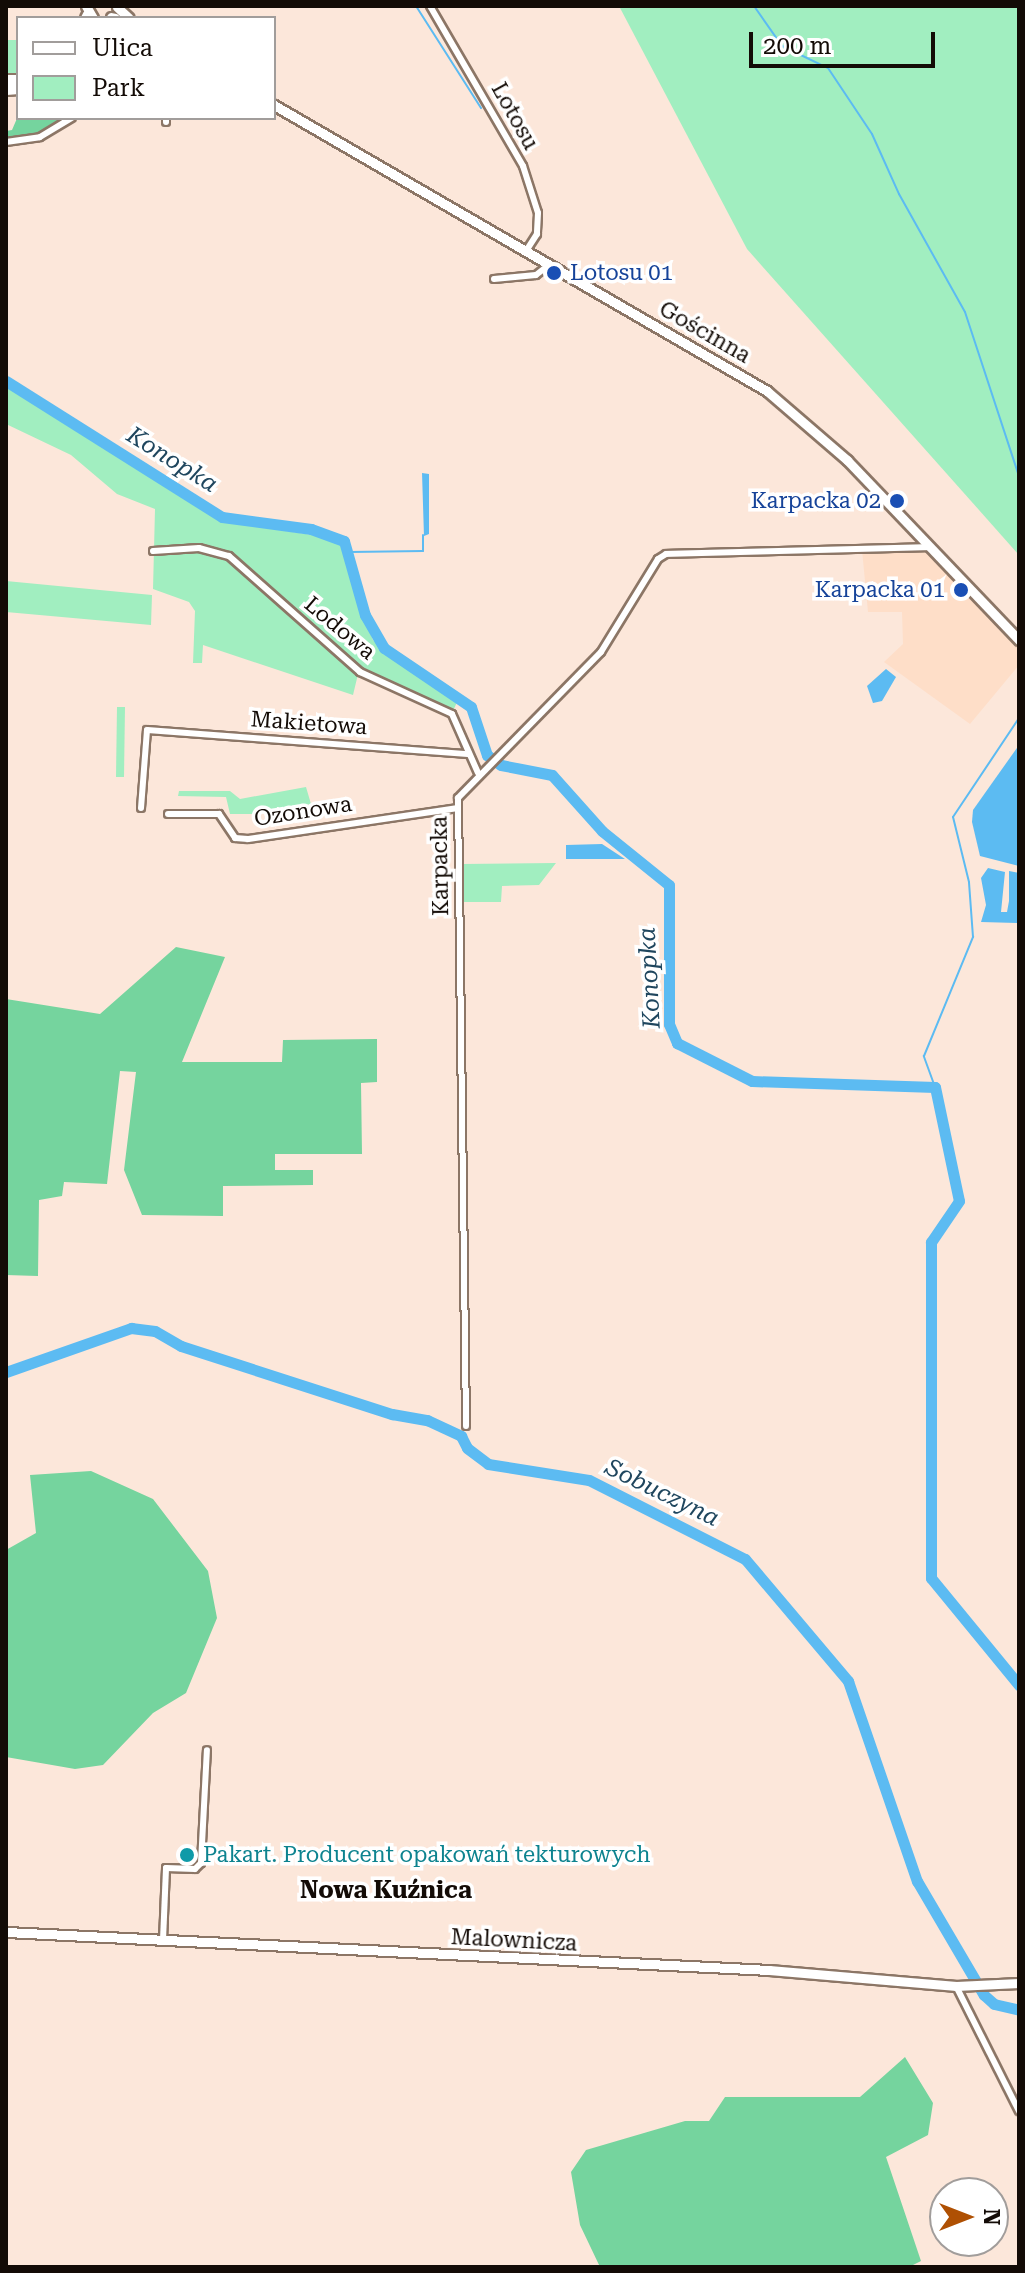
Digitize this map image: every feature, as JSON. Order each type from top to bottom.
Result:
[{"type":"street","name":"Lotosu","points":[[430,6],[523,166],[538,213],[537,234],[526,251]]},
{"type":"street","name":"Gościnna","points":[[276,106],[767,391],[827,440],[1019,640]]},
{"type":"street","points":[[6,142],[40,137],[69,120]]},
{"type":"street","points":[[494,279],[536,275],[550,264]]},
{"type":"street","name":"Karpacka","points":[[466,1426],[457,808],[461,792],[601,652],[658,559],[666,554],[930,547]]},
{"type":"street","name":"Lodowa","points":[[153,551],[199,548],[229,556],[360,672],[452,714],[478,773]]},
{"type":"street","name":"Makietowa","points":[[141,808],[147,730],[468,754]]},
{"type":"street","name":"Ozonowa","points":[[168,814],[219,814],[235,838],[248,839],[457,808]]},
{"type":"street","points":[[163,1940],[166,1868],[195,1869],[201,1863],[207,1750]]},
{"type":"street","name":"Malownicza","points":[[6,1932],[769,1970],[956,1986],[1019,1983]]},
{"type":"street","points":[[956,1986],[1019,2111]]},
{"type":"shaded area","points":[[930,547],[1019,640],[1019,665],[970,724],[884,662],[903,644],[902,612],[868,612],[862,550]]},
{"type":"green space","points":[[619,6],[1019,6],[1019,555],[747,249]]},
{"type":"green space","points":[[6,40],[16,40],[16,75],[6,76]]},
{"type":"green space","points":[[16,120],[63,120],[35,136],[6,139],[6,131],[12,130]]},
{"type":"green space","points":[[6,385],[31,395],[222,521],[338,539],[345,547],[357,603],[373,640],[458,700],[453,711],[359,670],[353,695],[203,645],[202,663],[193,663],[195,611],[189,602],[153,589],[155,509],[117,494],[71,455],[6,424]]},
{"type":"green space","points":[[6,581],[152,595],[151,625],[6,612]]},
{"type":"green space","points":[[117,707],[125,707],[124,777],[116,777]]},
{"type":"green space","points":[[306,787],[311,804],[253,814],[230,814],[226,797],[178,796],[179,791],[230,791],[240,799]]},
{"type":"green space","points":[[556,863],[539,885],[502,886],[501,902],[462,902],[462,864]]},
{"type":"green space","points":[[176,947],[225,957],[182,1062],[282,1062],[283,1040],[377,1039],[377,1082],[361,1083],[362,1154],[275,1154],[275,1170],[313,1170],[313,1185],[223,1186],[223,1216],[142,1215],[124,1170],[136,1072],[120,1071],[107,1184],[64,1182],[62,1196],[39,1200],[38,1276],[6,1275],[6,999],[100,1014]]},
{"type":"green space","points":[[91,1471],[153,1499],[208,1571],[217,1618],[186,1693],[153,1713],[103,1765],[75,1769],[6,1757],[6,1550],[36,1533],[30,1475]]},
{"type":"green space","points":[[905,2057],[933,2103],[928,2135],[886,2157],[921,2261],[909,2267],[600,2267],[580,2225],[571,2172],[586,2150],[685,2121],[709,2121],[725,2097],[860,2097]]},
{"type":"water","points":[[422,473],[429,474],[429,534],[424,536]]},
{"type":"water","points":[[886,669],[896,677],[882,701],[873,703],[867,686]]},
{"type":"water","points":[[1019,745],[1019,866],[980,856],[972,822],[973,810]]},
{"type":"water","points":[[602,844],[625,859],[566,859],[566,845]]},
{"type":"water","points":[[988,868],[1005,872],[1001,912],[1007,912],[1009,871],[1019,873],[1017,923],[981,922],[986,905],[981,878]]},
{"type":"waterway","points":[[416,6],[481,108]]},
{"type":"waterway","points":[[754,6],[782,46],[828,68],[872,134],[899,194],[965,312],[1019,476]]},
{"type":"waterway","name":"Konopka","points":[[6,381],[222,517],[311,529],[344,541],[365,615],[384,648],[471,707],[487,755],[501,765],[552,775],[602,831],[669,885],[669,1024],[677,1043],[752,1081],[935,1087],[959,1201],[931,1242],[931,1578],[1019,1685]]},
{"type":"waterway","points":[[350,552],[423,551],[423,535]]},
{"type":"waterway","points":[[935,1087],[924,1056],[973,937],[969,882],[953,817],[1019,718]]},
{"type":"waterway","name":"Sobuczyna","points":[[6,1372],[131,1328],[155,1331],[181,1346],[392,1414],[427,1420],[461,1436],[467,1448],[488,1464],[589,1480],[745,1559],[848,1681],[917,1881],[984,1995],[994,2004],[1019,2010]]},
{"type":"place","name":"Lotosu 01","points":[[554,273]]},
{"type":"place","name":"Karpacka 02","points":[[897,501]]},
{"type":"place","name":"Karpacka 01","points":[[961,590]]},
{"type":"place","name":"Pakart. Producent opakowań tekturowych","points":[[187,1855]]},
{"type":"district","name":"Nowa Kuźnica","points":[[386,1891]]}]
